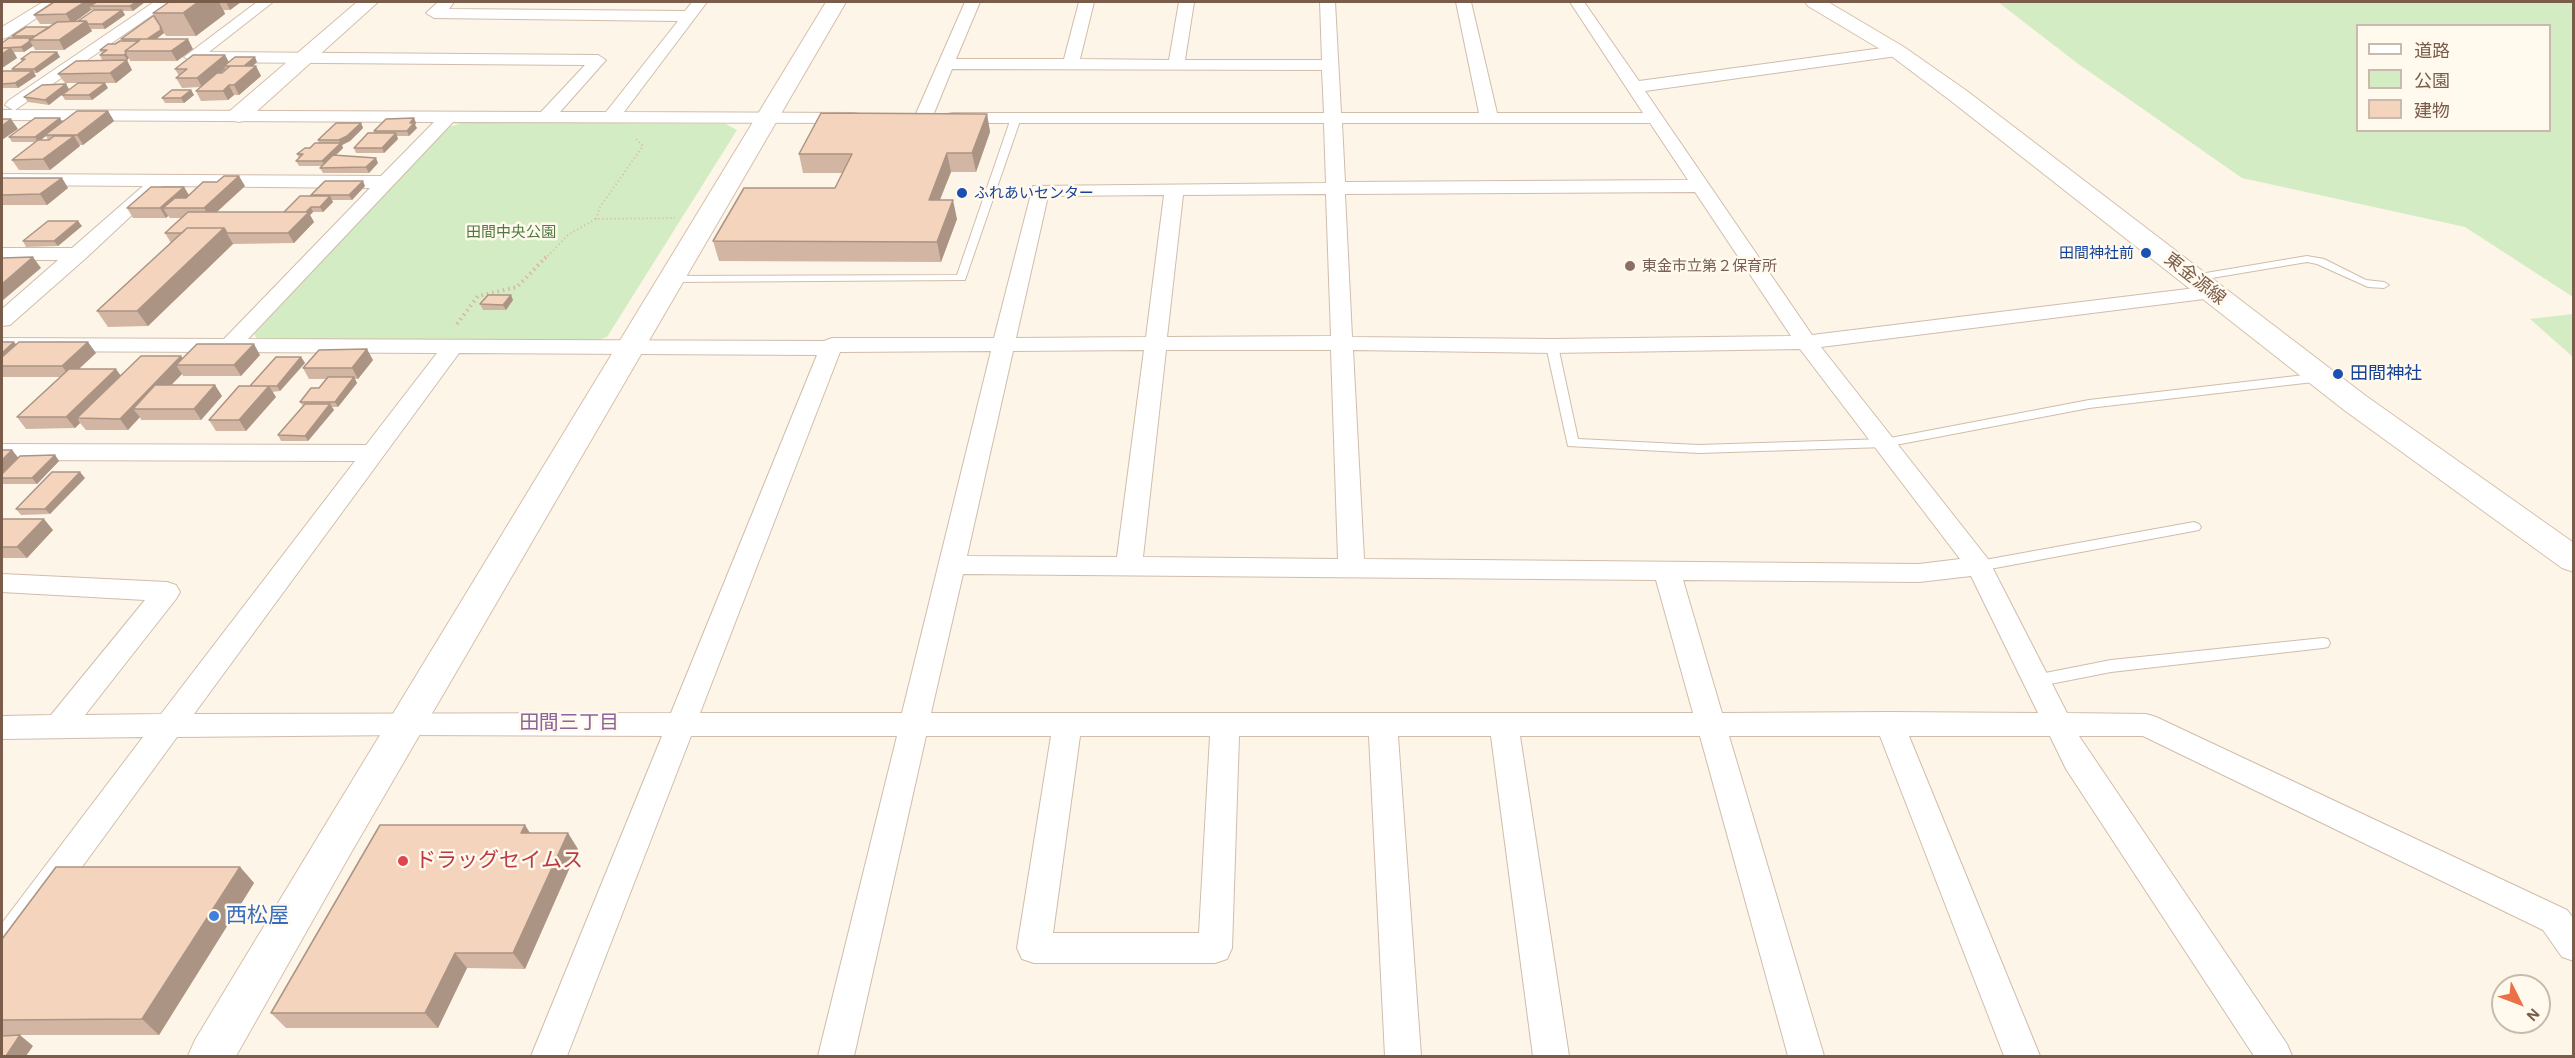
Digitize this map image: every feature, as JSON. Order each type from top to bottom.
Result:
[{"type":"street","points":[[2,34],[53,2]]},
{"type":"street","points":[[2,114],[163,2]]},
{"type":"street","points":[[266,2],[192,57],[598,60],[546,117]]},
{"type":"street","points":[[239,115],[368,2]]},
{"type":"street","points":[[447,2],[434,13],[689,16]]},
{"type":"street","points":[[611,117],[700,2]]},
{"type":"street","points":[[211,1056],[836,2]]},
{"type":"street","points":[[972,2],[946,64],[917,118],[1654,118]]},
{"type":"street","points":[[1071,64],[1087,2]]},
{"type":"street","points":[[1176,64],[1187,2]]},
{"type":"street","points":[[1328,2],[1351,568]]},
{"type":"street","points":[[1463,2],[1489,118]]},
{"type":"street","points":[[1577,2],[1806,342],[1979,566],[2035,681],[2077,760],[2274,1056]]},
{"type":"street","name":"東金源線","points":[[1815,2],[1897,51],[2322,377],[2574,560]]},
{"type":"street","points":[[1634,87],[1897,51]]},
{"type":"street","points":[[946,64],[1331,65]]},
{"type":"street","points":[[2,114],[875,118]]},
{"type":"street","points":[[230,346],[449,116]]},
{"type":"street","points":[[2,179],[386,182]]},
{"type":"street","points":[[2,321],[162,179]]},
{"type":"street","points":[[836,1056],[1040,190],[1701,186]]},
{"type":"street","points":[[1130,568],[1174,189]]},
{"type":"street","points":[[2,254],[79,254]]},
{"type":"street","points":[[549,1056],[832,345],[1342,343],[1552,346],[1806,342],[2203,285]]},
{"type":"street","points":[[2,949],[372,453],[454,337]]},
{"type":"street","points":[[2,345],[230,346],[454,337],[633,347],[830,348]]},
{"type":"street","points":[[2,452],[372,453]]},
{"type":"street","points":[[952,565],[1919,573],[1979,566]]},
{"type":"street","points":[[1667,571],[1713,724],[1806,1056]]},
{"type":"street","points":[[2,583],[167,592],[58,728]]},
{"type":"street","points":[[1889,723],[2022,1056]]},
{"type":"street","points":[[2,727],[165,728],[406,724],[680,726],[1889,723],[2146,725],[2564,915],[2574,946]]},
{"type":"street","points":[[1383,724],[1403,1056]]},
{"type":"street","points":[[1504,724],[1551,1056]]},
{"type":"street","points":[[1067,725],[1034,948],[1215,948],[1225,725]]},
{"type":"lane","points":[[673,279],[961,278],[1016,118]]},
{"type":"lane","points":[[2203,285],[2307,259],[2320,261],[2362,282],[2385,285]]},
{"type":"lane","points":[[1552,346],[1572,443],[1699,449],[1885,443],[2089,404],[2322,377]]},
{"type":"lane","points":[[1979,566],[2194,527]]},
{"type":"lane","points":[[2035,681],[2110,666],[2323,643]]},
{"type":"path","points":[[596,219],[600,207],[643,146],[635,138]]},
{"type":"path","points":[[454,337],[478,296],[517,286],[568,235],[596,219],[709,218]]},
{"type":"green space","points":[[1998,2],[2573,2],[2573,297],[2465,227],[2242,178],[2077,63]]},
{"type":"green space","name":"田間中央公園","points":[[465,122],[726,124],[737,130],[607,337],[595,341],[259,342],[254,334],[446,128]]},
{"type":"green space","points":[[2574,314],[2573,357],[2530,319]]},
{"type":"building","points":[[54,2],[85,2],[66,14],[34,15]]},
{"type":"building","points":[[97,2],[137,2],[130,6],[89,6]]},
{"type":"building","points":[[169,2],[198,2],[183,13],[153,13]]},
{"type":"building","points":[[94,10],[122,10],[102,24],[78,21]]},
{"type":"building","points":[[153,16],[162,29],[147,39],[121,39]]},
{"type":"building","points":[[86,21],[59,40],[29,40],[57,22]]},
{"type":"building","points":[[26,27],[50,27],[35,36],[12,36]]},
{"type":"building","points":[[9,38],[33,38],[21,47],[2,48],[2,43]]},
{"type":"building","points":[[141,39],[188,39],[171,51],[125,51]]},
{"type":"building","points":[[120,41],[139,41],[125,51],[124,55],[100,55],[107,50],[100,50],[108,44]]},
{"type":"building","points":[[2,48],[11,48],[2,54]]},
{"type":"building","points":[[31,52],[57,52],[34,69],[12,69]]},
{"type":"building","points":[[193,55],[225,55],[197,78],[176,78],[187,69],[175,69]]},
{"type":"building","points":[[235,57],[255,57],[244,66],[224,66]]},
{"type":"building","points":[[127,60],[110,73],[58,74],[76,61]]},
{"type":"building","points":[[230,66],[256,66],[234,85],[229,85],[223,91],[196,91],[217,73],[222,73]]},
{"type":"building","points":[[2,71],[33,71],[15,83],[2,84]]},
{"type":"building","points":[[78,83],[105,83],[89,95],[62,95]]},
{"type":"building","points":[[66,84],[45,100],[24,97],[42,85]]},
{"type":"building","points":[[172,90],[191,90],[181,98],[162,98]]},
{"type":"building","points":[[77,111],[108,111],[77,135],[45,135]]},
{"type":"building","points":[[821,113],[987,114],[972,153],[947,153],[929,200],[953,200],[937,242],[713,241],[744,188],[835,188],[852,154],[799,154]]},
{"type":"building","points":[[35,118],[60,118],[35,137],[9,137]]},
{"type":"building","points":[[414,118],[410,123],[414,123],[407,131],[374,131],[386,119]]},
{"type":"building","points":[[2,119],[11,119],[2,126]]},
{"type":"building","points":[[336,123],[361,123],[339,140],[318,140]]},
{"type":"building","points":[[368,133],[396,133],[382,148],[354,148]]},
{"type":"building","points":[[54,136],[74,136],[43,159],[12,160],[38,140],[49,140]]},
{"type":"building","points":[[315,143],[341,143],[322,161],[296,161],[303,154],[297,154]]},
{"type":"building","points":[[333,155],[376,158],[366,167],[320,168]]},
{"type":"building","points":[[224,176],[239,176],[204,208],[163,208],[175,198],[186,198],[203,182],[217,182]]},
{"type":"building","points":[[2,178],[62,178],[40,194],[2,195]]},
{"type":"building","points":[[325,181],[363,181],[349,195],[311,195]]},
{"type":"building","points":[[151,187],[184,187],[160,208],[127,208]]},
{"type":"building","points":[[300,196],[330,196],[320,207],[311,207],[306,212],[284,212]]},
{"type":"building","points":[[188,212],[309,212],[288,233],[227,233],[224,228],[187,228],[182,233],[165,233]]},
{"type":"building","points":[[48,221],[78,221],[54,241],[23,241]]},
{"type":"building","points":[[187,228],[224,228],[137,311],[97,311]]},
{"type":"building","points":[[33,257],[2,284],[2,258]]},
{"type":"building","points":[[488,295],[511,295],[503,305],[480,304]]},
{"type":"building","points":[[2,342],[14,342],[2,353]]},
{"type":"building","points":[[19,342],[88,342],[62,366],[2,366],[2,357]]},
{"type":"building","points":[[197,344],[254,344],[234,365],[176,365]]},
{"type":"building","points":[[367,349],[352,368],[303,368],[319,350]]},
{"type":"building","points":[[141,356],[181,356],[120,419],[77,418]]},
{"type":"building","points":[[276,357],[301,357],[277,386],[250,386]]},
{"type":"building","points":[[69,369],[116,369],[66,417],[17,417]]},
{"type":"building","points":[[328,377],[354,377],[335,402],[300,402],[311,388],[319,388]]},
{"type":"building","points":[[155,385],[215,385],[194,409],[133,409]]},
{"type":"building","points":[[239,386],[269,386],[239,420],[209,420]]},
{"type":"building","points":[[305,404],[330,404],[305,436],[278,435]]},
{"type":"building","points":[[2,450],[12,450],[2,460]]},
{"type":"building","points":[[55,455],[32,478],[2,478],[2,474],[20,456]]},
{"type":"building","points":[[52,472],[80,472],[45,509],[16,509]]},
{"type":"building","points":[[2,519],[44,519],[17,547],[2,547]]},
{"type":"building","points":[[380,825],[525,825],[521,833],[568,833],[513,953],[455,953],[425,1013],[271,1013]]},
{"type":"building","points":[[56,867],[240,867],[142,1019],[2,1020],[2,939]]},
{"type":"building","points":[[20,1035],[6,1056],[2,1056],[2,1036]]},
{"type":"place","name":"ふれあいセンター","points":[[962,193]]},
{"type":"place","name":"田間神社前","points":[[2146,253]]},
{"type":"place","name":"東金市立第２保育所","points":[[1630,266]]},
{"type":"place","name":"田間神社","points":[[2338,374]]},
{"type":"place","name":"ドラッグセイムス","points":[[403,861]]},
{"type":"place","name":"西松屋","points":[[214,916]]},
{"type":"district","name":"田間三丁目","points":[[569,723]]}]
